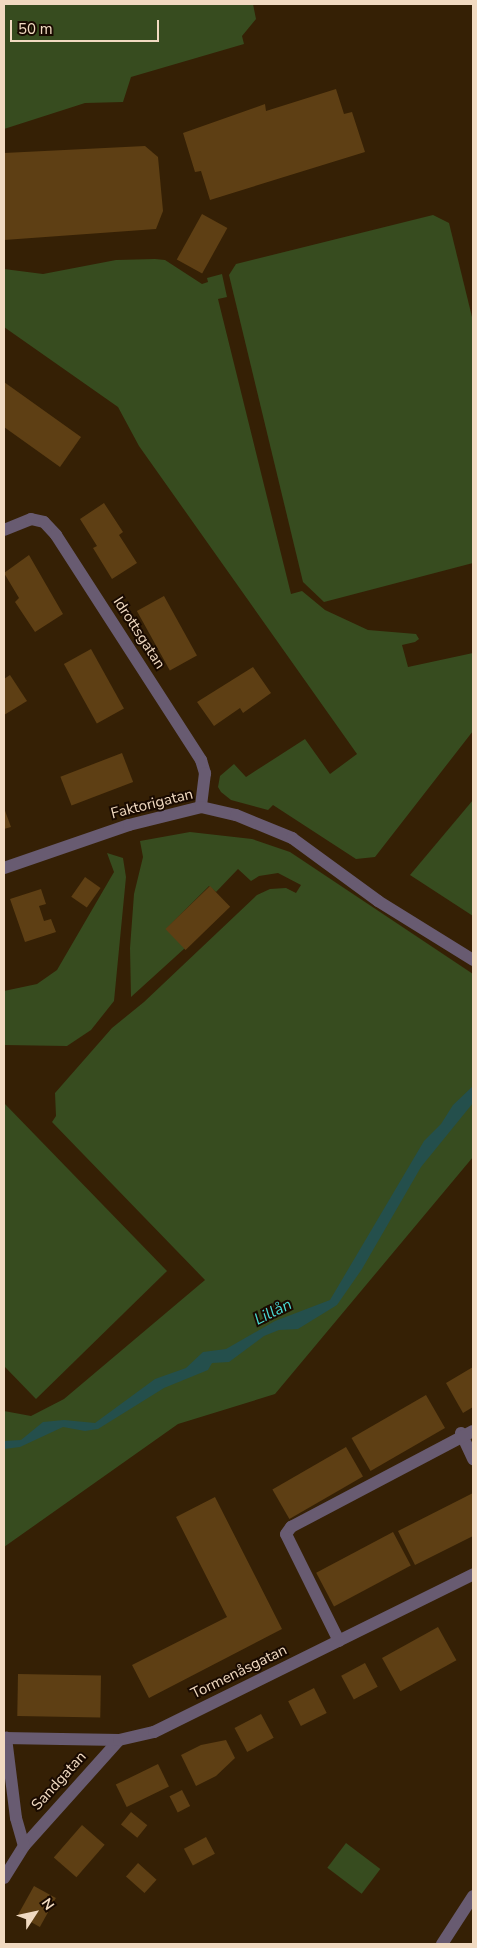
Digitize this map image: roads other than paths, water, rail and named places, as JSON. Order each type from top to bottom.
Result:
[{"type":"street","name":"Idrottsgatan","points":[[4,530],[31,519],[44,522],[56,535],[201,760],[205,773],[200,807]]},
{"type":"street","name":"Faktorigatan","points":[[4,868],[129,825],[200,807],[236,815],[292,838],[378,900],[473,960]]},
{"type":"street","points":[[339,1641],[286,1534],[291,1527],[466,1433],[473,1459]]},
{"type":"street","name":"Tormenåsgatan","points":[[5,1738],[120,1740],[154,1732],[473,1574]]},
{"type":"street","name":"Sandgatan","points":[[5,1738],[16,1818],[24,1846]]},
{"type":"street","name":"Sandgatan","points":[[4,1878],[8,1861],[24,1846],[120,1740]]},
{"type":"street","points":[[442,1944],[473,1896]]},
{"type":"water","points":[[473,1086],[473,1103],[421,1167],[362,1269],[337,1305],[298,1329],[279,1330],[264,1336],[229,1362],[212,1363],[208,1370],[164,1388],[98,1429],[85,1431],[63,1427],[20,1447],[4,1449],[4,1441],[21,1440],[43,1422],[64,1420],[95,1423],[155,1379],[186,1368],[203,1352],[226,1349],[275,1321],[330,1300],[424,1141],[441,1124],[453,1105]]},
{"type":"water label","name":"Lillån","points":[[273,1312]]}]
